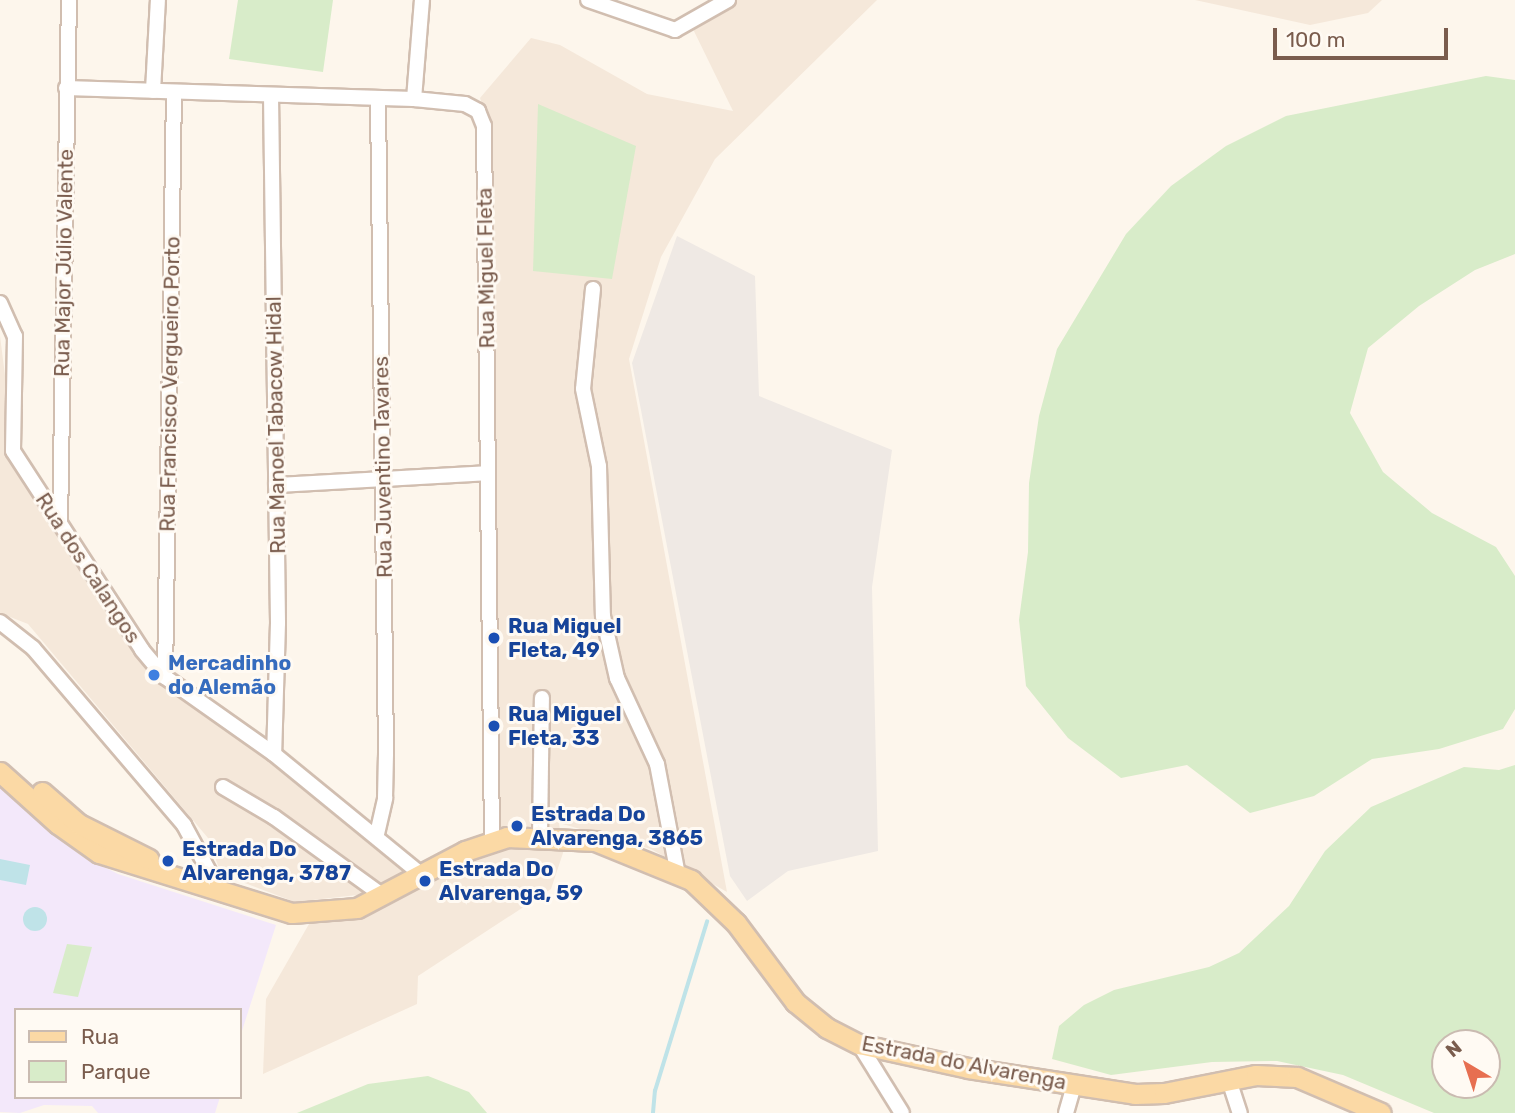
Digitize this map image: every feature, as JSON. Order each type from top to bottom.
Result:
[{"type":"main road","name":"Estrada do Alvarenga","points":[[0,759],[79,824],[176,874]]},
{"type":"main road","name":"Estrada do Alvarenga","points":[[0,772],[58,824],[100,852],[176,874],[272,908],[312,914],[357,908],[492,842],[540,836],[595,841],[678,875],[717,901],[794,1002],[827,1028],[859,1044],[1135,1094],[1164,1093],[1229,1080],[1297,1077],[1381,1113]]},
{"type":"street","name":"Rua Major Júlio Valente","points":[[60,526],[69,0]]},
{"type":"street","points":[[153,91],[158,0]]},
{"type":"street","points":[[414,99],[422,0]]},
{"type":"street","points":[[588,0],[675,30],[728,0]]},
{"type":"street","name":"Rua Miguel Fleta","points":[[66,88],[414,99],[465,104],[478,111],[484,126],[492,842]]},
{"type":"street","name":"Rua Francisco Vergueiro Porto","points":[[165,677],[174,92]]},
{"type":"street","name":"Rua Manoel Tabacow Hidal","points":[[271,95],[276,485],[274,754]]},
{"type":"street","name":"Rua Juventino Tavares","points":[[377,834],[386,781],[378,98]]},
{"type":"street","points":[[593,289],[583,388],[599,466],[603,616],[617,678],[657,764],[678,875]]},
{"type":"street","name":"Rua dos Calangos","points":[[0,303],[15,336],[10,441],[60,526],[142,650],[165,677],[274,754],[377,834],[422,875]]},
{"type":"street","points":[[276,485],[488,473]]},
{"type":"street","points":[[0,622],[33,648],[184,825],[219,890]]},
{"type":"street","points":[[540,836],[542,698]]},
{"type":"street","points":[[223,786],[274,817],[383,896]]},
{"type":"street","points":[[859,1044],[902,1113]]},
{"type":"street","points":[[1229,1080],[1240,1113]]},
{"type":"street","points":[[1066,1113],[1074,1085]]},
{"type":"shaded area","points":[[723,0],[877,0],[715,159],[661,257],[629,359],[727,892],[651,849],[559,823],[563,853],[551,889],[418,976],[417,1004],[263,1074],[266,999],[309,924],[366,894],[295,902],[221,874],[208,838],[28,624],[0,613],[0,336],[13,438],[159,659],[426,866],[498,831],[488,121],[480,98],[531,38],[560,45],[647,94],[733,111],[690,23]]},
{"type":"shaded area","points":[[1195,0],[1382,0],[1368,13],[1310,25]]},
{"type":"shaded area","points":[[677,236],[755,276],[759,396],[892,450],[872,587],[878,851],[788,871],[747,901],[730,876],[632,363]]},
{"type":"shaded area","points":[[0,780],[79,854],[118,874],[276,925],[242,1031],[242,1008],[14,1008],[14,1099],[219,1099],[215,1113],[98,1113],[92,1106],[44,1105],[20,1113],[0,1112]]},
{"type":"green space","points":[[238,0],[333,0],[323,72],[229,59]]},
{"type":"green space","points":[[1486,76],[1515,80],[1515,254],[1475,270],[1419,306],[1368,348],[1350,413],[1383,472],[1432,513],[1496,547],[1515,576],[1515,709],[1503,729],[1439,749],[1372,759],[1314,796],[1250,813],[1187,765],[1121,778],[1068,738],[1026,686],[1019,620],[1028,552],[1029,483],[1039,416],[1057,349],[1126,234],[1171,186],[1226,146],[1286,116]]},
{"type":"green space","points":[[538,104],[636,146],[612,279],[533,271]]},
{"type":"green space","points":[[1515,765],[1515,1113],[1434,1113],[1343,1075],[1277,1061],[1212,1062],[1111,1075],[1052,1059],[1059,1026],[1084,1005],[1114,990],[1209,967],[1239,953],[1289,906],[1325,851],[1371,807],[1464,767],[1499,770]]},
{"type":"green space","points":[[67,944],[92,947],[78,997],[53,993]]},
{"type":"green space","points":[[428,1076],[469,1092],[487,1113],[297,1113],[368,1084]]},
{"type":"water","points":[[0,859],[30,865],[26,885],[0,880]]},
{"type":"water","points":[[35,907],[43,911],[47,919],[43,927],[35,931],[27,927],[23,919],[27,911]]},
{"type":"waterway","points":[[653,1113],[655,1091],[707,922]]},
{"type":"place","name":"Rua Miguel Fleta, 49","points":[[494,638]]},
{"type":"place","name":"Mercadinho do Alemão","points":[[154,675]]},
{"type":"place","name":"Rua Miguel Fleta, 33","points":[[494,726]]},
{"type":"place","name":"Estrada Do Alvarenga, 3865","points":[[517,826]]},
{"type":"place","name":"Estrada Do Alvarenga, 3787","points":[[168,861]]},
{"type":"place","name":"Estrada Do Alvarenga, 59","points":[[425,881]]}]
